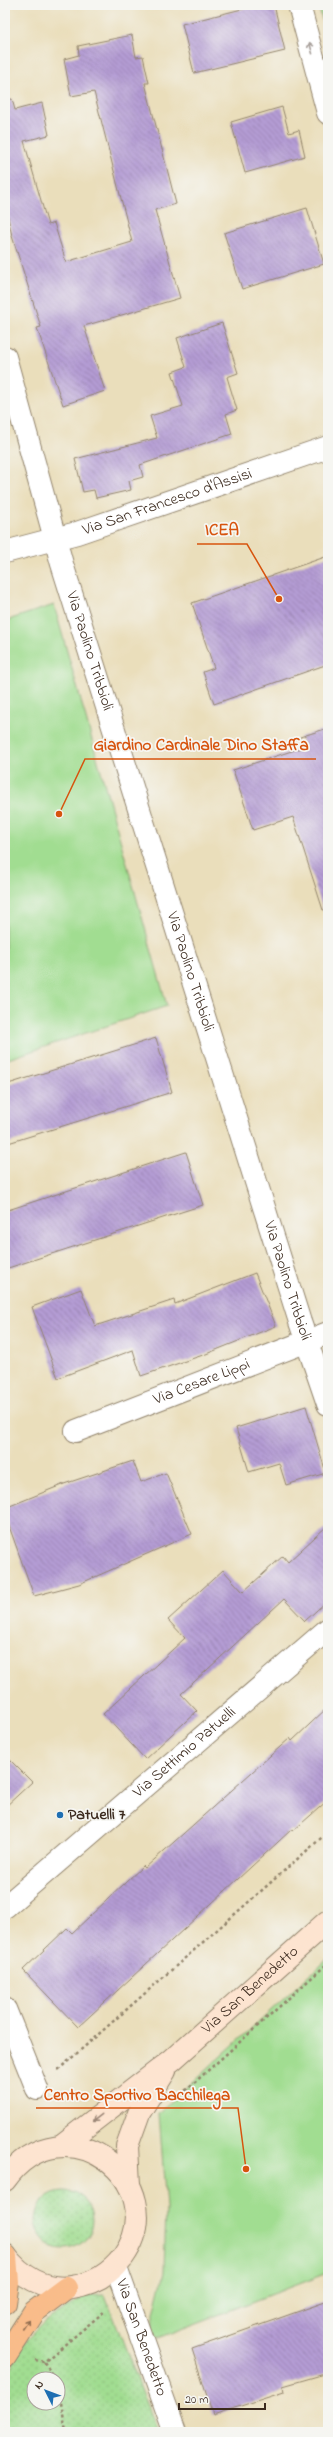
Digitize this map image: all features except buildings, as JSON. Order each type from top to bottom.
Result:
[{"type":"highway","points":[[5,2255],[8,2282],[5,2303]]},
{"type":"highway","points":[[6,2356],[34,2312],[66,2288]]},
{"type":"street","points":[[299,5],[328,113]]},
{"type":"street","name":"Via Paolino Tribbioli","points":[[5,357],[54,538],[306,1342],[328,1404]]},
{"type":"street","name":"Via San Francesco d'Assisi","points":[[5,552],[77,533],[328,447]]},
{"type":"street","name":"Via Cesare Lippi","points":[[76,1431],[328,1333]]},
{"type":"street","name":"Via Settimio Patuelli","points":[[5,1907],[328,1629]]},
{"type":"street","name":"Via San Benedetto","points":[[62,2145],[172,2060],[328,1921]]},
{"type":"street","points":[[5,2009],[37,2089]]},
{"type":"street","name":"Via San Benedetto","points":[[129,2185],[127,2146],[139,2113],[172,2060]]},
{"type":"street","name":"Via San Benedetto","points":[[5,2255],[17,2269],[31,2279],[48,2286],[66,2288],[90,2283],[101,2278],[116,2267],[129,2249],[136,2227],[136,2205],[129,2185],[117,2168],[101,2155],[83,2148],[62,2145],[44,2148],[28,2156],[8,2173]]},
{"type":"street","name":"Via San Benedetto","points":[[116,2267],[175,2432]]},
{"type":"path","points":[[37,2089],[328,1832]]},
{"type":"path","points":[[180,2098],[328,1963]]},
{"type":"path","points":[[44,2362],[125,2294]]},
{"type":"path","points":[[6,2356],[44,2362],[50,2371]]},
{"type":"path","points":[[62,2411],[66,2432]]},
{"type":"green space","points":[[318,5],[328,5],[328,40]]},
{"type":"green space","points":[[54,605],[167,1006],[5,1060],[5,621]]},
{"type":"green space","points":[[328,1958],[328,2273],[147,2342],[164,2272],[166,2208],[159,2113]]},
{"type":"green space","points":[[58,2191],[70,2191],[85,2199],[93,2214],[93,2226],[85,2241],[70,2249],[58,2249],[43,2241],[35,2226],[35,2214],[43,2199]]},
{"type":"green space","points":[[105,2295],[158,2432],[5,2432],[5,2380],[23,2344],[49,2318],[85,2296]]},
{"type":"place","name":"ICEA","points":[[279,599]]},
{"type":"place","name":"Giardino Cardinale Dino Staffa","points":[[59,814]]},
{"type":"place","name":"Patuelli 7","points":[[60,1815]]},
{"type":"place","name":"Centro Sportivo Bacchilega","points":[[246,2169]]}]
